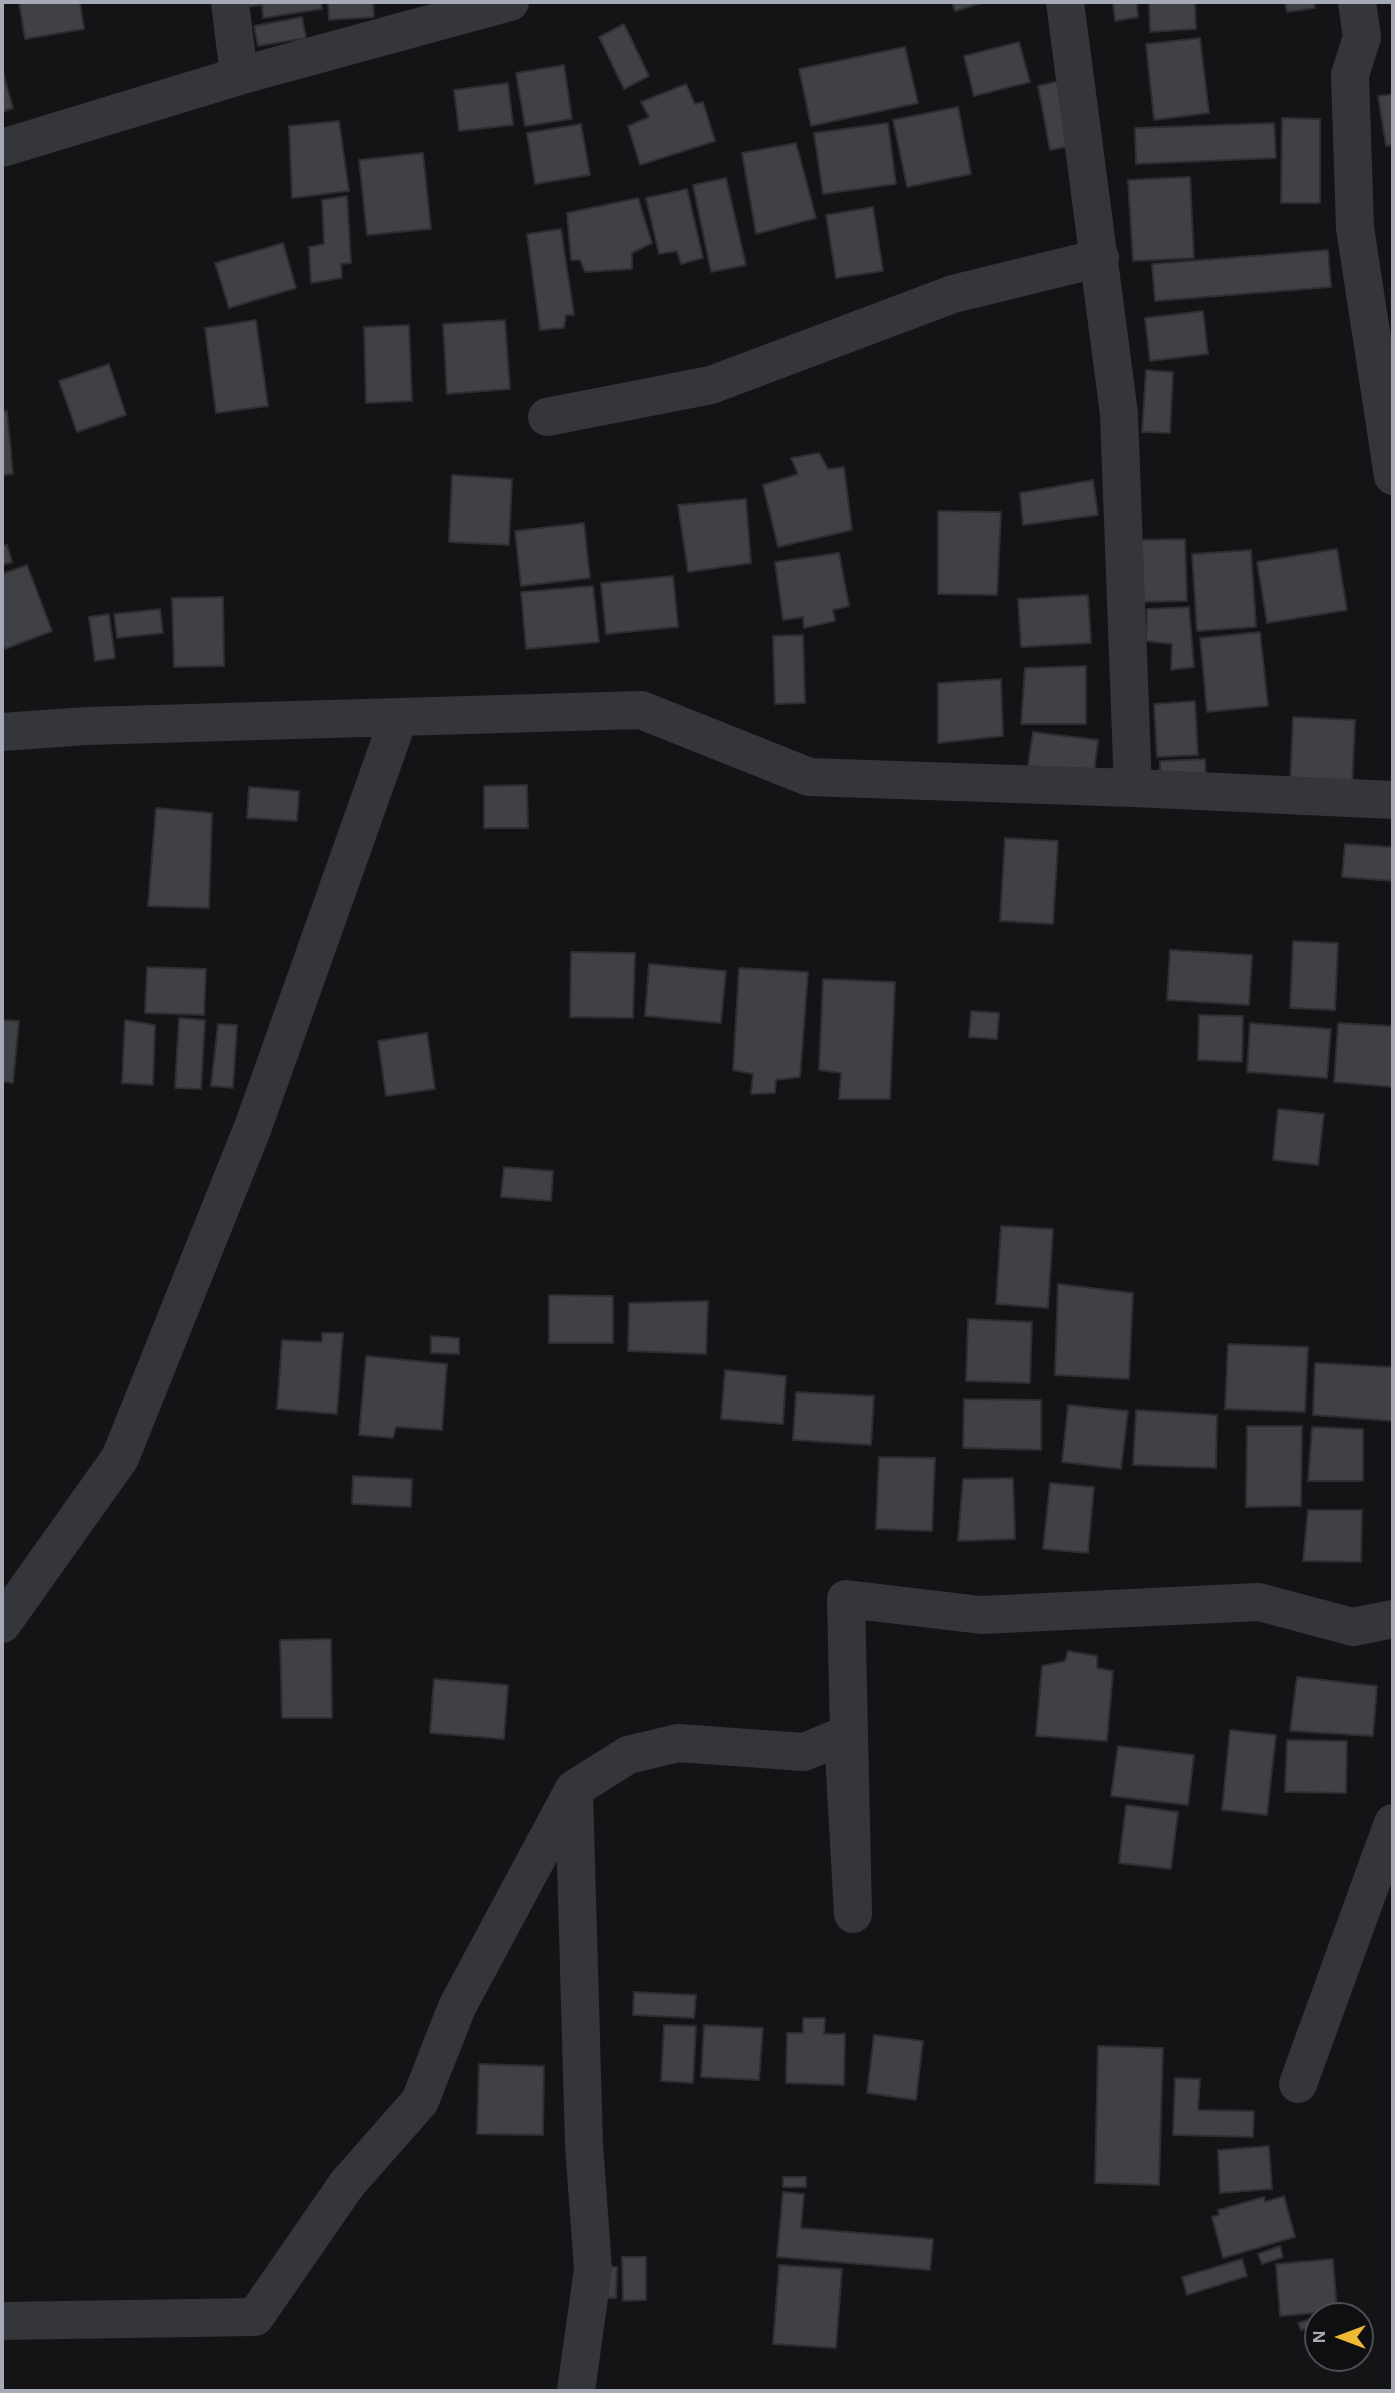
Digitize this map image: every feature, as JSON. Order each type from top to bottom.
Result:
[{"type":"street","points":[[230,2],[239,76]]},
{"type":"street","points":[[2,148],[239,76],[510,2]]},
{"type":"street","points":[[1065,2],[1119,414],[1133,788]]},
{"type":"street","points":[[1371,23],[1350,75],[1355,228],[1393,476]]},
{"type":"street","points":[[547,417],[711,385],[953,293],[1100,258]]},
{"type":"street","points":[[2,732],[87,726],[641,710],[810,777],[1393,800]]},
{"type":"street","points":[[2,1624],[120,1458],[253,1127],[399,717]]},
{"type":"street","points":[[2,2321],[256,2318],[347,2184],[420,2101],[457,2007],[574,1790],[628,1755],[678,1743],[804,1752],[843,1736],[853,1914],[846,1599],[981,1615],[1259,1602],[1353,1627],[1393,1619]]},
{"type":"street","points":[[574,1790],[584,2145],[593,2269],[576,2391]]},
{"type":"street","points":[[1298,2084],[1393,1823]]},
{"type":"building","points":[[19,2],[80,2],[84,29],[25,39]]},
{"type":"building","points":[[245,2],[321,2],[322,9],[263,18],[262,5],[246,7]]},
{"type":"building","points":[[328,2],[373,2],[374,17],[329,20]]},
{"type":"building","points":[[952,2],[985,2],[955,11]]},
{"type":"building","points":[[1113,2],[1137,2],[1138,17],[1115,21]]},
{"type":"building","points":[[1149,2],[1195,2],[1196,29],[1150,32]]},
{"type":"building","points":[[1285,2],[1314,2],[1315,8],[1287,12]]},
{"type":"building","points":[[302,17],[306,38],[258,46],[254,26]]},
{"type":"building","points":[[624,24],[649,76],[624,89],[599,37]]},
{"type":"building","points":[[1200,38],[1209,113],[1154,120],[1146,44]]},
{"type":"building","points":[[1019,42],[1030,82],[974,96],[964,56]]},
{"type":"building","points":[[905,47],[918,103],[811,126],[799,69]]},
{"type":"building","points":[[564,65],[572,119],[525,126],[516,73]]},
{"type":"building","points":[[2,69],[13,108],[2,112]]},
{"type":"building","points":[[1059,81],[1071,146],[1050,150],[1038,86]]},
{"type":"building","points":[[508,83],[513,125],[459,131],[454,90]]},
{"type":"building","points":[[686,84],[695,104],[703,102],[715,141],[640,165],[628,126],[649,117],[641,102]]},
{"type":"building","points":[[1393,94],[1393,145],[1386,146],[1378,96]]},
{"type":"building","points":[[958,107],[971,174],[907,187],[893,120]]},
{"type":"building","points":[[1282,118],[1320,119],[1320,203],[1281,203]]},
{"type":"building","points":[[339,121],[349,191],[292,198],[289,126]]},
{"type":"building","points":[[888,123],[896,184],[823,194],[814,133]]},
{"type":"building","points":[[1274,123],[1276,158],[1136,164],[1135,128]]},
{"type":"building","points":[[581,124],[590,175],[535,184],[527,133]]},
{"type":"building","points":[[796,143],[816,218],[756,234],[742,153]]},
{"type":"building","points":[[423,153],[431,229],[367,235],[359,160]]},
{"type":"building","points":[[1190,177],[1194,258],[1133,261],[1128,180]]},
{"type":"building","points":[[726,178],[746,265],[711,272],[693,185]]},
{"type":"building","points":[[687,189],[703,258],[681,264],[677,251],[659,254],[646,198]]},
{"type":"building","points":[[347,196],[351,263],[341,264],[342,278],[311,283],[309,247],[324,244],[322,200]]},
{"type":"building","points":[[638,198],[652,243],[632,253],[632,269],[585,272],[580,260],[571,260],[567,213]]},
{"type":"building","points":[[873,207],[883,271],[836,278],[826,215]]},
{"type":"building","points":[[561,229],[574,315],[566,315],[564,328],[540,330],[527,234]]},
{"type":"building","points":[[283,243],[296,288],[229,308],[215,263]]},
{"type":"building","points":[[1328,250],[1331,287],[1155,301],[1152,264]]},
{"type":"building","points":[[1203,311],[1208,354],[1150,361],[1145,318]]},
{"type":"building","points":[[256,320],[268,406],[216,413],[205,328]]},
{"type":"building","points":[[505,320],[510,389],[447,394],[443,324]]},
{"type":"building","points":[[409,325],[412,401],[366,403],[364,327]]},
{"type":"building","points":[[109,364],[126,415],[77,432],[59,381]]},
{"type":"building","points":[[1146,370],[1173,372],[1170,433],[1142,432]]},
{"type":"building","points":[[7,411],[13,474],[2,475],[2,412]]},
{"type":"building","points":[[819,453],[828,469],[844,467],[852,530],[778,547],[763,485],[798,474],[791,458]]},
{"type":"building","points":[[452,475],[512,479],[509,545],[449,542]]},
{"type":"building","points":[[1093,480],[1098,515],[1023,525],[1020,493]]},
{"type":"building","points":[[746,499],[751,563],[688,572],[678,505]]},
{"type":"building","points":[[938,511],[1001,512],[997,595],[938,594]]},
{"type":"building","points":[[584,523],[590,578],[521,586],[515,531]]},
{"type":"building","points":[[1185,539],[1187,601],[1140,602],[1138,540]]},
{"type":"building","points":[[7,545],[12,562],[2,565],[2,546]]},
{"type":"building","points":[[1337,549],[1347,610],[1267,623],[1257,562]]},
{"type":"building","points":[[1251,550],[1256,627],[1197,631],[1192,554]]},
{"type":"building","points":[[839,553],[849,606],[833,610],[835,621],[804,628],[803,617],[783,620],[775,562]]},
{"type":"building","points":[[27,565],[52,631],[5,649],[2,641],[2,574]]},
{"type":"building","points":[[673,576],[678,627],[606,634],[601,583]]},
{"type":"building","points":[[593,586],[599,642],[526,649],[521,592]]},
{"type":"building","points":[[1088,595],[1091,643],[1021,647],[1018,599]]},
{"type":"building","points":[[223,597],[224,666],[174,667],[172,598]]},
{"type":"building","points":[[1189,607],[1194,667],[1171,670],[1172,644],[1146,641],[1147,609]]},
{"type":"building","points":[[160,609],[163,633],[117,638],[114,614]]},
{"type":"building","points":[[109,614],[115,658],[95,661],[89,617]]},
{"type":"building","points":[[1260,632],[1268,706],[1207,712],[1200,638]]},
{"type":"building","points":[[803,635],[805,703],[775,704],[773,636]]},
{"type":"building","points":[[1086,666],[1086,724],[1021,724],[1025,668]]},
{"type":"building","points":[[1001,679],[1003,736],[938,743],[938,683]]},
{"type":"building","points":[[1195,701],[1198,755],[1157,757],[1154,704]]},
{"type":"building","points":[[1293,717],[1355,720],[1352,788],[1290,785]]},
{"type":"building","points":[[1033,732],[1098,740],[1094,774],[1028,766]]},
{"type":"building","points":[[1205,759],[1206,780],[1160,782],[1160,761]]},
{"type":"building","points":[[527,785],[528,828],[484,828],[484,786]]},
{"type":"building","points":[[249,787],[299,791],[297,821],[247,818]]},
{"type":"building","points":[[156,808],[212,813],[209,908],[148,906]]},
{"type":"building","points":[[1005,838],[1058,841],[1053,924],[1000,921]]},
{"type":"building","points":[[1345,844],[1393,847],[1393,881],[1342,877]]},
{"type":"building","points":[[1293,941],[1338,943],[1335,1010],[1290,1008]]},
{"type":"building","points":[[1170,950],[1252,955],[1249,1005],[1167,1000]]},
{"type":"building","points":[[571,952],[635,953],[633,1018],[570,1017]]},
{"type":"building","points":[[649,964],[726,971],[721,1023],[645,1016]]},
{"type":"building","points":[[147,967],[206,969],[204,1015],[145,1013]]},
{"type":"building","points":[[739,968],[808,972],[800,1077],[776,1080],[775,1093],[751,1094],[753,1074],[733,1070]]},
{"type":"building","points":[[823,979],[895,982],[890,1099],[839,1099],[841,1073],[819,1070]]},
{"type":"building","points":[[971,1011],[999,1013],[997,1039],[969,1037]]},
{"type":"building","points":[[1199,1015],[1243,1016],[1242,1062],[1198,1060]]},
{"type":"building","points":[[179,1018],[205,1020],[201,1089],[175,1088]]},
{"type":"building","points":[[2,1020],[19,1021],[13,1083],[2,1081]]},
{"type":"building","points":[[125,1020],[155,1025],[153,1085],[122,1083]]},
{"type":"building","points":[[1250,1023],[1331,1029],[1327,1078],[1247,1072]]},
{"type":"building","points":[[1338,1023],[1393,1026],[1393,1087],[1334,1082]]},
{"type":"building","points":[[218,1024],[237,1025],[233,1088],[211,1086]]},
{"type":"building","points":[[427,1033],[435,1089],[386,1096],[378,1041]]},
{"type":"building","points":[[1278,1109],[1324,1114],[1318,1165],[1273,1160]]},
{"type":"building","points":[[504,1167],[553,1171],[551,1201],[501,1197]]},
{"type":"building","points":[[1001,1226],[1053,1229],[1048,1308],[996,1304]]},
{"type":"building","points":[[1058,1284],[1133,1293],[1129,1379],[1055,1375]]},
{"type":"building","points":[[549,1295],[613,1296],[613,1343],[549,1343]]},
{"type":"building","points":[[708,1301],[706,1354],[628,1351],[629,1303]]},
{"type":"building","points":[[968,1319],[1032,1322],[1030,1383],[966,1381]]},
{"type":"building","points":[[322,1333],[343,1333],[337,1414],[277,1409],[282,1340],[322,1342]]},
{"type":"building","points":[[431,1336],[459,1338],[459,1354],[431,1353]]},
{"type":"building","points":[[1228,1344],[1308,1347],[1305,1412],[1225,1409]]},
{"type":"building","points":[[366,1356],[447,1364],[442,1430],[396,1427],[393,1438],[359,1435]]},
{"type":"building","points":[[1315,1363],[1393,1367],[1393,1421],[1313,1415]]},
{"type":"building","points":[[725,1370],[786,1376],[783,1424],[721,1419]]},
{"type":"building","points":[[796,1392],[874,1396],[871,1445],[793,1440]]},
{"type":"building","points":[[964,1399],[1041,1400],[1041,1450],[963,1448]]},
{"type":"building","points":[[1068,1405],[1128,1411],[1121,1469],[1062,1462]]},
{"type":"building","points":[[1136,1410],[1217,1415],[1216,1468],[1133,1465]]},
{"type":"building","points":[[1247,1426],[1302,1426],[1301,1506],[1246,1507]]},
{"type":"building","points":[[1312,1427],[1363,1429],[1363,1481],[1308,1481]]},
{"type":"building","points":[[879,1457],[935,1458],[932,1531],[876,1529]]},
{"type":"building","points":[[353,1476],[412,1479],[411,1507],[352,1504]]},
{"type":"building","points":[[1013,1478],[1015,1539],[958,1541],[963,1479]]},
{"type":"building","points":[[1050,1483],[1094,1487],[1088,1553],[1043,1549]]},
{"type":"building","points":[[1308,1510],[1362,1510],[1361,1562],[1303,1561]]},
{"type":"building","points":[[331,1639],[332,1718],[282,1718],[280,1640]]},
{"type":"building","points":[[1068,1651],[1097,1656],[1097,1668],[1113,1671],[1107,1741],[1036,1736],[1042,1666],[1065,1661]]},
{"type":"building","points":[[1297,1677],[1377,1686],[1373,1736],[1290,1731]]},
{"type":"building","points":[[434,1679],[508,1685],[504,1739],[430,1733]]},
{"type":"building","points":[[1230,1730],[1276,1735],[1267,1815],[1222,1810]]},
{"type":"building","points":[[1287,1740],[1347,1741],[1346,1793],[1285,1792]]},
{"type":"building","points":[[1118,1746],[1194,1755],[1188,1805],[1111,1796]]},
{"type":"building","points":[[1126,1805],[1178,1812],[1171,1869],[1119,1863]]},
{"type":"building","points":[[634,1992],[696,1995],[694,2018],[633,2015]]},
{"type":"building","points":[[803,2018],[825,2018],[824,2034],[845,2034],[844,2085],[786,2083],[787,2033],[803,2033]]},
{"type":"building","points":[[664,2025],[696,2026],[693,2083],[661,2081]]},
{"type":"building","points":[[704,2025],[763,2028],[759,2080],[701,2077]]},
{"type":"building","points":[[874,2035],[923,2041],[916,2100],[867,2093]]},
{"type":"building","points":[[1098,2046],[1163,2048],[1159,2185],[1095,2183]]},
{"type":"building","points":[[479,2064],[544,2066],[543,2135],[477,2134]]},
{"type":"building","points":[[1175,2078],[1200,2079],[1198,2110],[1254,2111],[1253,2137],[1173,2135]]},
{"type":"building","points":[[1269,2146],[1272,2189],[1220,2193],[1218,2150]]},
{"type":"building","points":[[783,2177],[806,2177],[806,2187],[783,2187]]},
{"type":"building","points":[[783,2192],[804,2194],[801,2228],[933,2239],[930,2270],[777,2257]]},
{"type":"building","points":[[1284,2196],[1295,2237],[1223,2258],[1212,2217],[1219,2215],[1218,2210],[1264,2197],[1265,2202]]},
{"type":"building","points":[[1280,2246],[1283,2257],[1262,2264],[1258,2254]]},
{"type":"building","points":[[622,2257],[646,2257],[646,2300],[623,2301]]},
{"type":"building","points":[[1242,2259],[1247,2276],[1187,2295],[1182,2277]]},
{"type":"building","points":[[1333,2259],[1336,2302],[1304,2302],[1304,2314],[1280,2316],[1276,2264]]},
{"type":"building","points":[[779,2265],[842,2269],[836,2348],[773,2344]]},
{"type":"building","points":[[603,2267],[617,2267],[616,2298],[603,2298]]},
{"type":"building","points":[[1304,2321],[1304,2329],[1301,2330],[1298,2323]]}]
